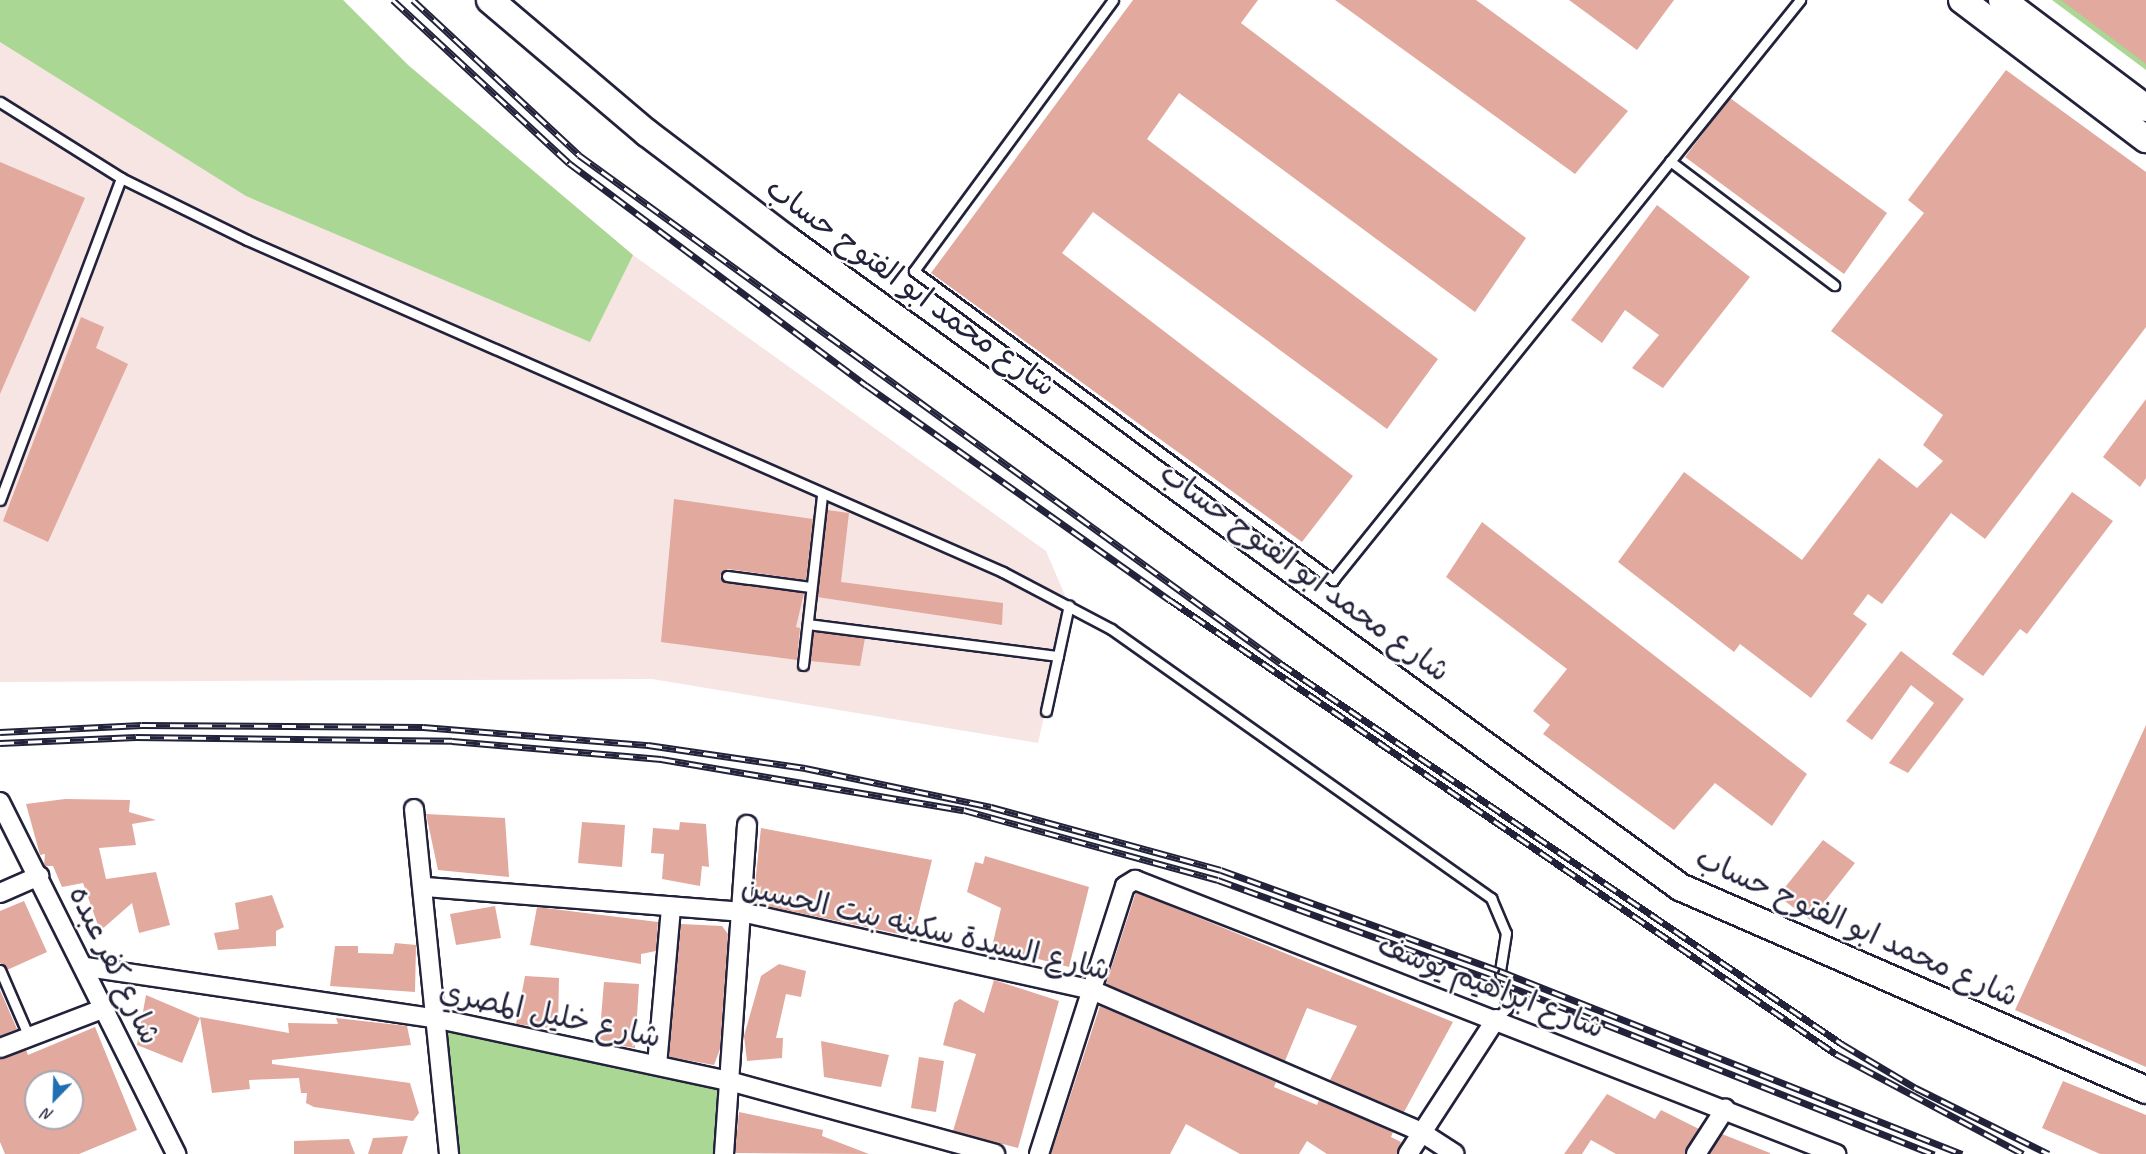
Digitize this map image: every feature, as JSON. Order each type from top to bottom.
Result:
[{"type":"street","name":"شارع محمد ابو الفتوح حساب","points":[[490,0],[647,134],[788,240],[1680,887],[2146,1090]]},
{"type":"street","points":[[1962,0],[2146,139]]},
{"type":"street","points":[[2002,0],[2146,108]]},
{"type":"street","name":"شارع كفر عبده","points":[[2,795],[39,876],[86,967],[176,1154]]},
{"type":"street","points":[[414,809],[439,1019],[449,1154]]},
{"type":"street","points":[[724,1154],[747,825]]},
{"type":"street","points":[[0,893],[39,876]]},
{"type":"street","name":"شارع ابراهيم يوسف","points":[[1092,990],[1125,886],[1138,881],[1496,1018],[1725,1109],[1825,1152]]},
{"type":"street","name":"شارع السيدة سكينه بنت الحسين","points":[[425,887],[741,912],[1092,990],[1420,1132],[1455,1154]]},
{"type":"street","points":[[657,1065],[671,906]]},
{"type":"street","name":"شارع خليل المصري","points":[[86,967],[439,1019],[729,1081],[995,1154]]},
{"type":"street","points":[[1039,1154],[1092,990]]},
{"type":"street","points":[[0,1048],[105,1008]]},
{"type":"street","points":[[1408,1154],[1420,1132],[1496,1018]]},
{"type":"street","points":[[1696,1154],[1725,1109]]},
{"type":"lane","points":[[1113,0],[914,271],[1333,580],[1800,0]]},
{"type":"lane","points":[[0,102],[121,178],[376,299],[1069,605],[1152,656],[1491,898],[1506,933],[1500,970],[1508,1000],[1496,1018]]},
{"type":"lane","points":[[1670,161],[1834,285]]},
{"type":"lane","points":[[0,500],[121,178]]},
{"type":"lane","points":[[803,665],[822,495]]},
{"type":"lane","points":[[727,576],[810,587]]},
{"type":"lane","points":[[1046,711],[1069,605]]},
{"type":"lane","points":[[808,624],[1058,656]]},
{"type":"lane","points":[[0,970],[29,1037]]},
{"type":"shaded area","points":[[0,0],[343,0],[408,65],[633,255],[1046,551],[1069,605],[1038,743],[652,679],[0,682]]},
{"type":"green space","points":[[0,0],[343,0],[408,65],[633,255],[590,342],[246,196],[0,42]]},
{"type":"green space","points":[[2052,0],[2146,0],[2146,70]]},
{"type":"green space","points":[[433,1027],[723,1080],[716,1154],[442,1154]]},
{"type":"building","points":[[1133,0],[1258,0],[1241,23],[1526,238],[1475,312],[1179,93],[1147,139],[1438,359],[1387,429],[1093,212],[1062,253],[1353,476],[1302,542],[931,273]]},
{"type":"building","points":[[1335,0],[1476,0],[1628,111],[1575,174]]},
{"type":"building","points":[[1569,0],[1674,0],[1637,50]]},
{"type":"building","points":[[2061,0],[2146,0],[2146,64]]},
{"type":"building","points":[[2006,70],[2146,172],[2146,327],[1985,539],[1951,513],[1882,604],[1868,594],[1853,614],[1867,624],[1811,698],[1740,644],[1734,652],[1618,562],[1684,472],[1802,560],[1879,458],[1917,488],[1943,461],[1923,445],[1943,415],[1831,331],[1924,213],[1908,200]]},
{"type":"building","points":[[1730,98],[1887,213],[1844,274],[1685,157]]},
{"type":"building","points":[[0,162],[85,198],[0,394]]},
{"type":"building","points":[[1657,205],[1750,277],[1663,388],[1632,368],[1659,335],[1625,310],[1602,343],[1571,320]]},
{"type":"building","points":[[81,317],[104,327],[96,348],[128,364],[48,542],[3,521]]},
{"type":"building","points":[[2146,399],[2146,478],[2140,487],[2103,457]]},
{"type":"building","points":[[2072,492],[2113,521],[2027,634],[2020,629],[1983,676],[1952,654]]},
{"type":"building","points":[[674,499],[813,519],[806,580],[728,569],[720,576],[726,583],[804,593],[796,627],[800,628],[797,660],[661,642]]},
{"type":"building","points":[[827,510],[849,513],[841,582],[1003,603],[1002,625],[817,597]]},
{"type":"building","points":[[1482,522],[1807,774],[1772,826],[1715,783],[1674,830],[1543,734],[1550,725],[1533,711],[1567,669],[1446,577]]},
{"type":"building","points":[[814,632],[865,638],[860,666],[810,661]]},
{"type":"building","points":[[1901,651],[1964,699],[1908,773],[1889,763],[1934,703],[1911,685],[1872,740],[1846,721]]},
{"type":"building","points":[[2146,725],[2146,1067],[2015,1010]]},
{"type":"building","points":[[65,799],[130,800],[129,812],[156,820],[132,824],[136,845],[99,848],[106,879],[156,872],[170,925],[139,933],[132,903],[100,931],[83,883],[62,887],[53,866],[44,866],[45,854],[40,855],[26,804]]},
{"type":"building","points":[[426,814],[505,818],[509,877],[438,870]]},
{"type":"building","points":[[582,822],[625,825],[622,867],[578,863]]},
{"type":"building","points":[[680,822],[706,824],[709,867],[702,866],[700,886],[662,879],[664,854],[651,853],[653,828],[679,830]]},
{"type":"building","points":[[761,828],[932,860],[913,937],[753,903]]},
{"type":"building","points":[[1823,840],[1855,863],[1810,920],[1778,896]]},
{"type":"building","points":[[985,856],[1089,887],[1069,967],[992,947],[1001,908],[967,892],[975,862],[983,864]]},
{"type":"building","points":[[1136,892],[1453,1022],[1404,1112],[1330,1080],[1357,1026],[1307,1008],[1285,1061],[1106,984]]},
{"type":"building","points":[[272,895],[284,927],[276,931],[276,946],[218,950],[214,933],[239,929],[235,903]]},
{"type":"building","points":[[24,901],[47,952],[7,970],[0,963],[0,911]]},
{"type":"building","points":[[495,906],[501,938],[456,945],[450,914]]},
{"type":"building","points":[[537,907],[658,922],[656,951],[641,954],[641,964],[530,945]]},
{"type":"building","points":[[681,924],[722,926],[728,934],[720,1049],[714,1065],[669,1057]]},
{"type":"building","points":[[395,943],[416,945],[415,992],[330,986],[335,946],[358,946],[358,953],[393,954]]},
{"type":"building","points":[[779,964],[806,971],[801,997],[786,994],[776,1038],[783,1038],[782,1058],[747,1061],[744,1036],[761,976]]},
{"type":"building","points":[[525,976],[559,978],[558,1029],[516,1024]]},
{"type":"building","points":[[994,980],[1059,1001],[1018,1148],[953,1131],[976,1054],[943,1045],[954,1003],[960,999],[984,1013]]},
{"type":"building","points":[[604,982],[639,984],[635,1048],[599,1042]]},
{"type":"building","points":[[0,990],[17,1029],[0,1036]]},
{"type":"building","points":[[146,995],[200,1018],[182,1063],[137,1045]]},
{"type":"building","points":[[1100,1006],[1276,1082],[1274,1087],[1317,1105],[1319,1100],[1393,1132],[1391,1137],[1401,1142],[1397,1154],[1327,1154],[1307,1141],[1299,1154],[1240,1154],[1186,1124],[1170,1154],[1051,1154]]},
{"type":"building","points":[[200,1017],[289,1033],[288,1023],[338,1024],[336,1018],[407,1026],[411,1045],[272,1060],[272,1064],[410,1083],[419,1113],[413,1121],[314,1107],[306,1103],[307,1093],[301,1093],[299,1078],[249,1080],[250,1089],[212,1093]]},
{"type":"building","points":[[95,1027],[137,1130],[79,1154],[5,1154],[0,1142],[0,1059],[26,1050],[28,1055]]},
{"type":"building","points":[[821,1041],[889,1055],[881,1087],[824,1077]]},
{"type":"building","points":[[919,1057],[944,1061],[936,1112],[911,1108]]},
{"type":"building","points":[[2063,1081],[2146,1115],[2146,1154],[2100,1154],[2042,1128]]},
{"type":"building","points":[[1607,1094],[1655,1119],[1661,1110],[1699,1129],[1685,1154],[1616,1154],[1591,1140],[1582,1154],[1564,1154]]},
{"type":"building","points":[[739,1112],[823,1130],[822,1136],[869,1154],[735,1153]]},
{"type":"building","points":[[1722,1134],[1770,1153],[1770,1154],[1709,1154]]},
{"type":"building","points":[[408,1136],[402,1154],[368,1154],[373,1138]]},
{"type":"building","points":[[349,1139],[355,1154],[294,1154],[294,1141]]},
{"type":"railway","points":[[393,0],[569,163],[866,385],[1170,600],[1836,1054],[2023,1154]]},
{"type":"railway","points":[[413,0],[579,155],[1280,663],[1842,1044],[1916,1088],[2049,1154]]},
{"type":"railway","points":[[0,732],[142,725],[423,727],[648,745],[805,768],[991,807],[1221,870],[1500,971],[1962,1154]]},
{"type":"railway","points":[[0,743],[136,737],[452,741],[661,759],[964,810],[1218,880],[1501,983],[1934,1154]]}]
